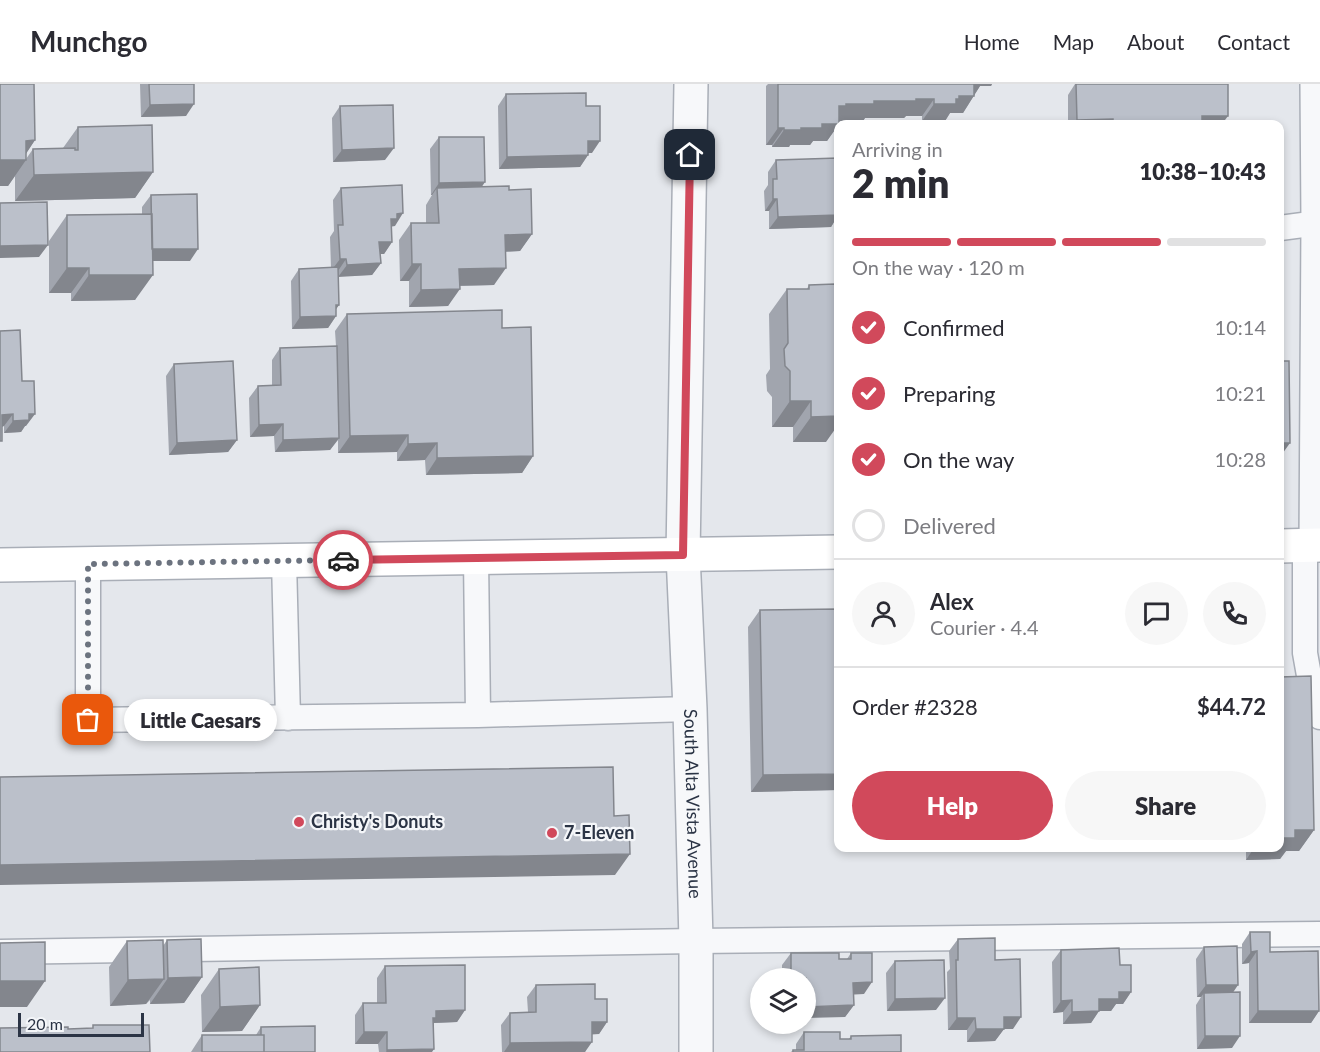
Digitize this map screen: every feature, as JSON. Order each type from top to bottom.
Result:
[{"type":"main road","points":[[0,565],[834,552]]},
{"type":"street","name":"South Alta Vista Avenue","points":[[691,84],[683,555],[690,709],[696,941],[696,1052]]},
{"type":"street","points":[[1305,546],[1319,182],[1317,84]]},
{"type":"lane","points":[[1284,228],[1317,224]]},
{"type":"lane","points":[[1305,546],[1305,653],[1313,698],[1320,717]]},
{"type":"lane","points":[[476,558],[478,715]]},
{"type":"lane","points":[[284,561],[288,717]]},
{"type":"lane","points":[[88,564],[88,720],[478,715],[690,709]]},
{"type":"lane","points":[[0,952],[1320,934]]},
{"type":"building","points":[[0,84],[34,84],[35,140],[26,141],[26,160],[0,160]]},
{"type":"building","points":[[149,84],[194,84],[194,104],[150,105]]},
{"type":"building","points":[[778,84],[974,84],[974,96],[959,96],[956,104],[934,104],[934,99],[916,99],[916,101],[874,101],[874,104],[846,104],[846,106],[839,106],[839,120],[834,120],[834,124],[822,124],[822,128],[801,128],[801,130],[778,128]]},
{"type":"building","points":[[1076,84],[1228,84],[1228,116],[1202,116],[1202,120],[1077,120]]},
{"type":"building","points":[[586,93],[586,106],[600,106],[600,141],[588,141],[588,155],[507,157],[506,94]]},
{"type":"building","points":[[393,105],[394,148],[342,150],[340,106]]},
{"type":"building","points":[[152,125],[153,172],[34,175],[33,149],[75,148],[78,150],[78,127]]},
{"type":"building","points":[[439,137],[484,137],[485,182],[439,183]]},
{"type":"building","points":[[834,158],[834,215],[778,217],[777,199],[773,199],[773,179],[777,179],[776,160]]},
{"type":"building","points":[[402,185],[403,213],[397,214],[397,219],[391,219],[392,242],[379,242],[381,263],[347,265],[346,259],[340,259],[338,225],[343,225],[341,188]]},
{"type":"building","points":[[509,186],[509,190],[531,189],[532,234],[505,235],[506,268],[459,269],[460,289],[421,290],[421,264],[412,264],[411,223],[439,223],[437,188]]},
{"type":"building","points":[[197,194],[198,249],[152,249],[151,195]]},
{"type":"building","points":[[47,202],[48,245],[0,246],[0,203]]},
{"type":"building","points":[[152,214],[153,275],[89,275],[89,268],[67,268],[67,215]]},
{"type":"building","points":[[338,267],[339,305],[336,305],[336,316],[300,317],[299,269]]},
{"type":"building","points":[[834,284],[834,416],[811,417],[811,401],[790,401],[790,371],[785,366],[784,349],[788,343],[787,289],[809,289],[809,285]]},
{"type":"building","points":[[502,310],[502,328],[531,327],[533,456],[437,458],[437,443],[408,444],[408,435],[350,436],[347,314]]},
{"type":"building","points":[[20,330],[22,381],[34,381],[35,414],[29,414],[29,420],[13,421],[13,414],[2,415],[2,441],[0,441],[0,331]]},
{"type":"building","points":[[337,346],[339,438],[283,440],[283,424],[259,425],[258,386],[281,385],[280,348]]},
{"type":"building","points":[[233,361],[237,440],[177,443],[174,364]]},
{"type":"building","points":[[1284,361],[1289,361],[1290,443],[1284,443]]},
{"type":"building","points":[[834,609],[834,774],[763,775],[760,610]]},
{"type":"building","points":[[1311,676],[1314,830],[1295,830],[1295,838],[1284,838],[1284,677]]},
{"type":"building","points":[[613,767],[614,816],[629,815],[630,854],[0,865],[0,777]]},
{"type":"building","points":[[1250,932],[1270,932],[1270,952],[1318,951],[1319,1011],[1258,1011],[1257,951],[1251,952]]},
{"type":"building","points":[[995,938],[995,960],[1020,959],[1021,1017],[1004,1017],[1004,1029],[976,1029],[975,1018],[957,1018],[958,939]]},
{"type":"building","points":[[201,939],[202,977],[168,978],[167,940]]},
{"type":"building","points":[[163,940],[164,979],[128,980],[127,941]]},
{"type":"building","points":[[45,942],[45,981],[0,981],[0,943]]},
{"type":"building","points":[[1237,946],[1238,985],[1206,985],[1204,947]]},
{"type":"building","points":[[1119,948],[1120,965],[1131,965],[1131,992],[1119,992],[1119,999],[1099,999],[1099,1011],[1072,1012],[1072,1000],[1061,1001],[1061,950]]},
{"type":"building","points":[[791,953],[839,953],[839,959],[851,959],[851,953],[872,953],[872,982],[853,983],[854,1005],[816,1007],[816,968],[791,968]]},
{"type":"building","points":[[944,960],[945,998],[895,999],[895,961]]},
{"type":"building","points":[[465,965],[465,1010],[436,1011],[436,1018],[433,1018],[434,1049],[387,1050],[387,1032],[364,1032],[363,1003],[386,1003],[385,966]]},
{"type":"building","points":[[259,967],[260,1005],[220,1007],[219,969]]},
{"type":"building","points":[[595,984],[595,999],[607,999],[607,1022],[592,1022],[592,1042],[510,1043],[510,1013],[536,1012],[536,985]]},
{"type":"building","points":[[1240,992],[1240,1036],[1205,1036],[1204,993]]},
{"type":"building","points":[[93,1025],[149,1025],[150,1052],[0,1052],[0,1028],[68,1027],[68,1029],[93,1028]]},
{"type":"building","points":[[315,1026],[315,1052],[264,1052],[264,1035],[261,1035],[261,1027]]},
{"type":"building","points":[[816,1032],[840,1032],[840,1039],[851,1039],[851,1036],[901,1035],[901,1052],[793,1052],[793,1050],[804,1050],[804,1034],[816,1034]]},
{"type":"building","points":[[202,1035],[264,1035],[264,1052],[202,1052]]},
{"type":"way so far","points":[[88,720],[88,564],[343,560]]},
{"type":"place","name":"Little Caesars","points":[[88,720]]},
{"type":"place","name":"Christy's Donuts","points":[[299,822]]},
{"type":"place","name":"7-Eleven","points":[[552,833]]},
{"type":"route","points":[[343,560],[683,555],[690,155]]}]
